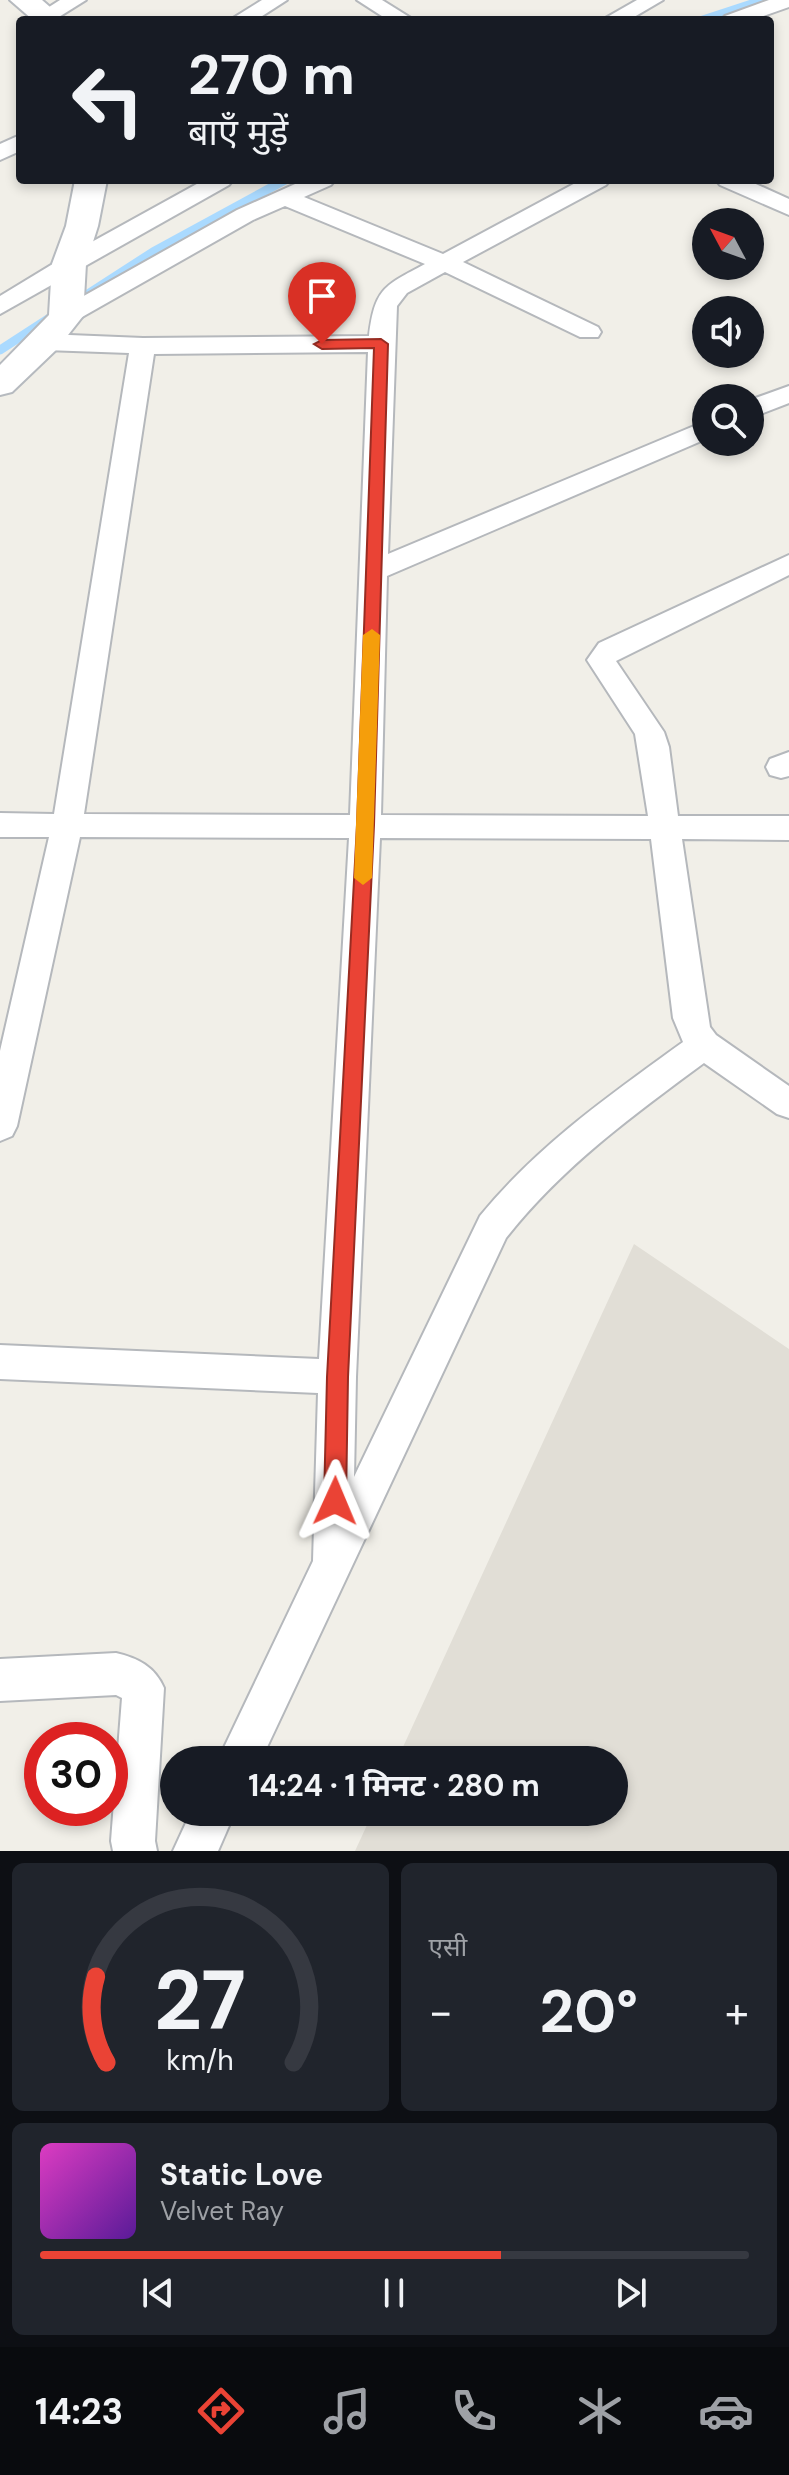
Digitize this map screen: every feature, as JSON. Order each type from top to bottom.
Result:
[{"type":"street","points":[[40,12],[76,0]]},
{"type":"street","points":[[248,16],[277,0]]},
{"type":"street","points":[[367,0],[396,16]]},
{"type":"street","points":[[621,16],[653,0]]},
{"type":"street","points":[[743,16],[789,0]]},
{"type":"street","points":[[59,323],[90,184]]},
{"type":"street","points":[[0,307],[214,184]]},
{"type":"street","points":[[0,384],[59,323],[161,260],[314,184]]},
{"type":"street","points":[[333,1563],[337,1377],[365,825],[381,344],[385,305],[398,288],[591,184]]},
{"type":"street","points":[[737,184],[789,208]]},
{"type":"street","points":[[284,197],[445,263],[589,332]]},
{"type":"street","points":[[59,323],[143,346],[381,344]]},
{"type":"street","points":[[0,1126],[67,826],[143,346]]},
{"type":"street","points":[[764,404],[789,394]]},
{"type":"street","points":[[374,571],[692,435]]},
{"type":"street","points":[[789,564],[602,655],[602,663],[649,732],[654,747],[690,1018],[695,1033],[704,1045],[789,1104]]},
{"type":"street","points":[[0,825],[789,828]]},
{"type":"street","points":[[246,1746],[493,1227],[512,1201],[568,1147],[704,1045]]},
{"type":"street","points":[[0,1362],[337,1377]]},
{"type":"street","points":[[0,1680],[116,1674],[126,1676],[143,1688],[135,1851]]},
{"type":"street","points":[[195,1851],[207,1826]]},
{"type":"shaded area","points":[[634,1244],[789,1349],[789,1851],[355,1851],[367,1826],[628,1826],[628,1746],[403,1746]]},
{"type":"waterway","points":[[715,16],[764,0]]},
{"type":"waterway","points":[[74,303],[153,252],[278,184]]},
{"type":"waterway","points":[[0,350],[51,317]]},
{"type":"slow traffic","points":[[363,878],[372,635]]},
{"type":"route","points":[[322,344],[381,344],[365,825],[337,1377],[335,1501]]}]
